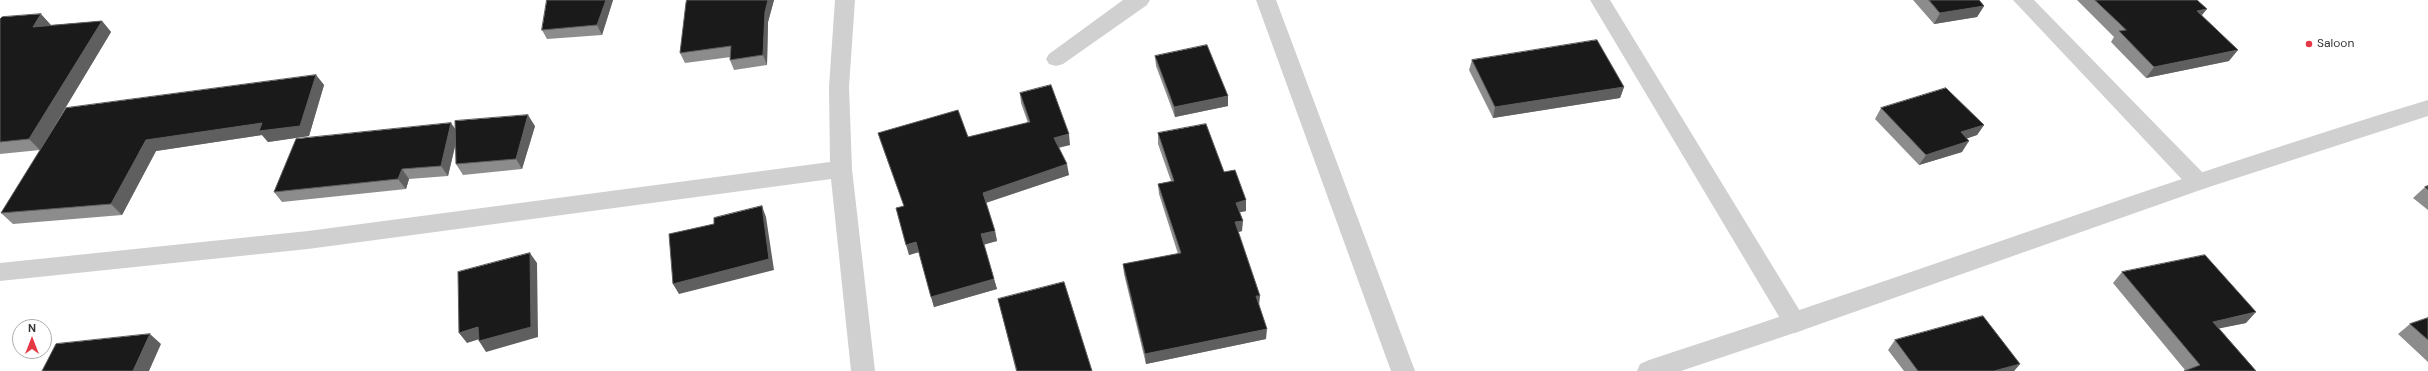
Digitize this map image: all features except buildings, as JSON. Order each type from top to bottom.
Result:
[{"type":"street","points":[[845,0],[839,87],[841,169],[863,371]]},
{"type":"street","points":[[1056,59],[1130,5],[1140,0]]},
{"type":"street","points":[[1266,0],[1403,371]]},
{"type":"street","points":[[1600,0],[1795,323]]},
{"type":"street","points":[[2023,0],[2198,182]]},
{"type":"street","points":[[1649,371],[1795,323],[2198,182],[2428,108]]},
{"type":"street","points":[[0,272],[308,240],[841,169]]},
{"type":"place","name":"Saloon","points":[[2309,44]]}]
